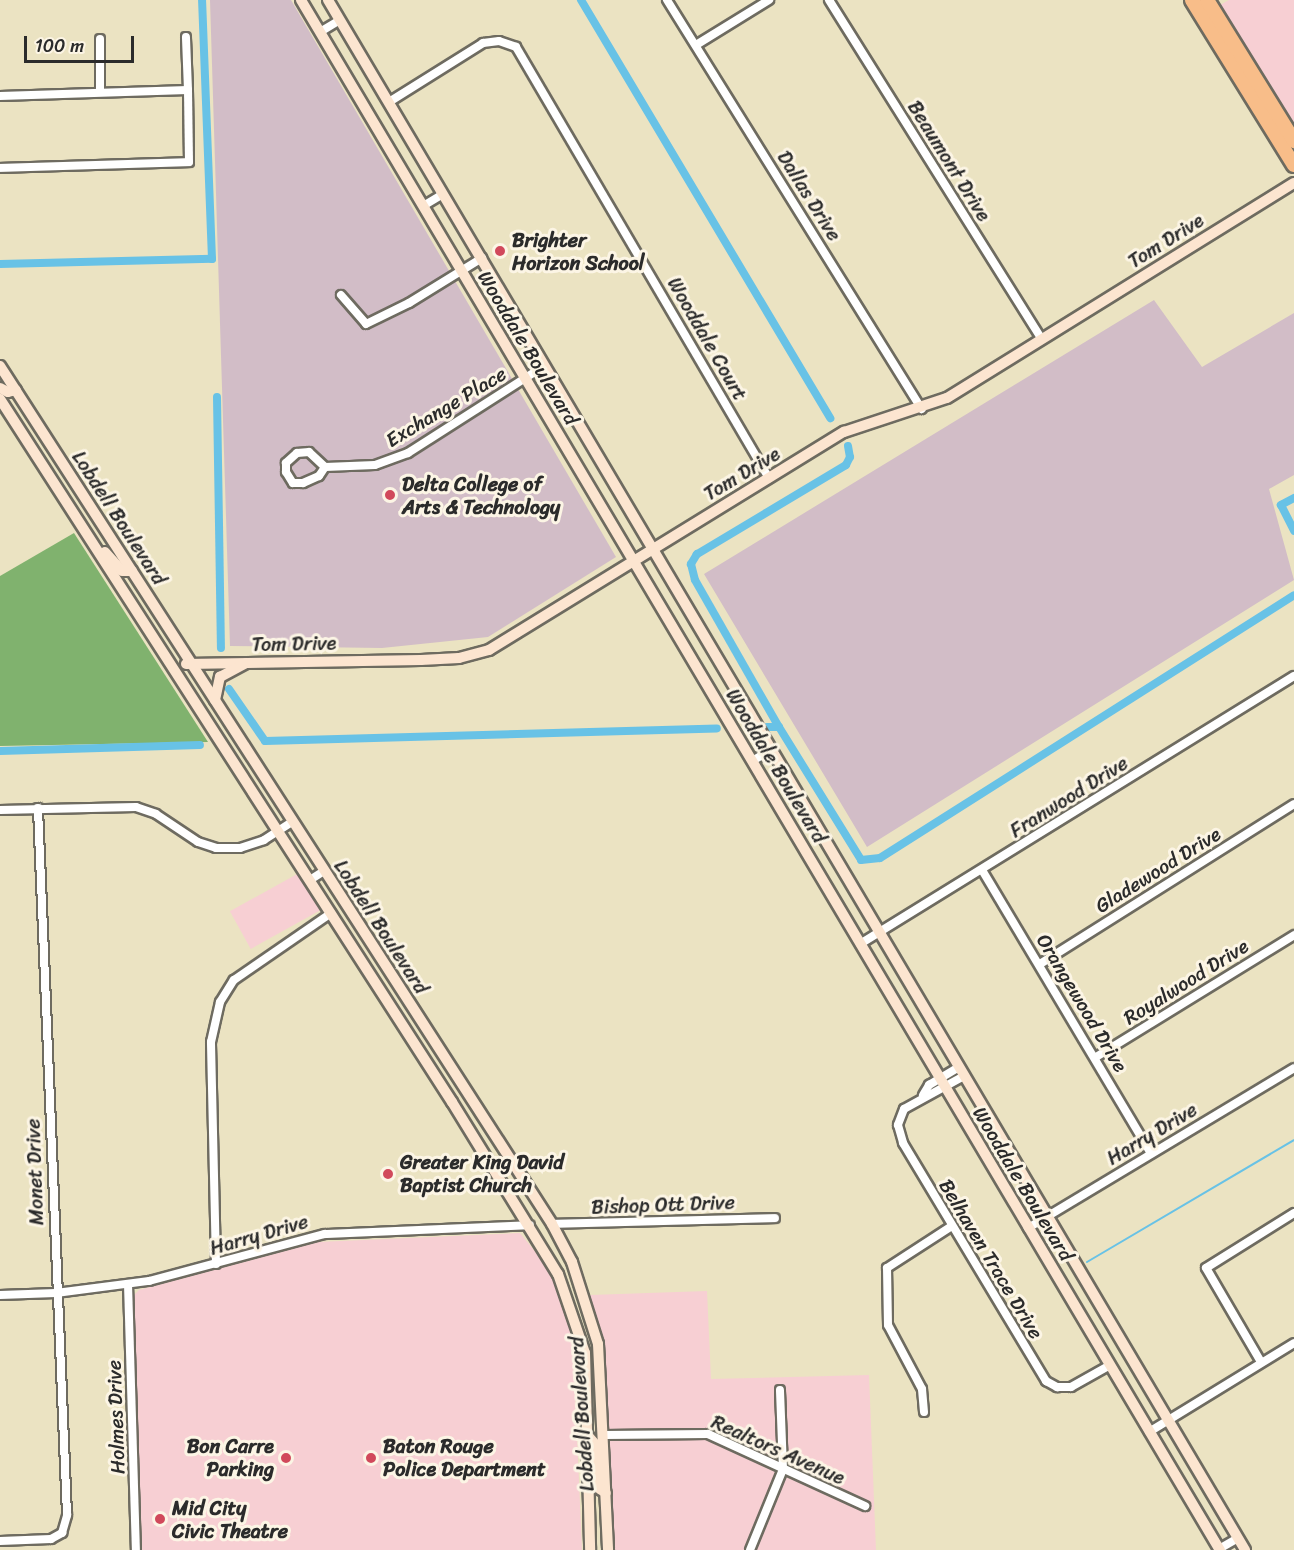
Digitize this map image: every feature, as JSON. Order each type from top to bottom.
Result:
[{"type":"highway","points":[[1192,0],[1223,38],[1294,141]]},
{"type":"highway","points":[[1207,0],[1223,38],[1294,165]]},
{"type":"street","name":"Wooddale Boulevard","points":[[301,0],[1219,1549]]},
{"type":"street","name":"Wooddale Boulevard","points":[[328,0],[1245,1550]]},
{"type":"street","name":"Dallas Drive","points":[[668,0],[922,409]]},
{"type":"street","points":[[696,45],[769,0]]},
{"type":"street","name":"Beaumont Drive","points":[[829,0],[1042,339]]},
{"type":"street","points":[[320,32],[340,20]]},
{"type":"street","points":[[0,168],[189,162],[186,37]]},
{"type":"street","points":[[100,39],[100,93]]},
{"type":"street","name":"Wooddale Court","points":[[389,102],[483,43],[499,41],[516,47],[770,478]]},
{"type":"street","points":[[0,96],[188,90]]},
{"type":"street","name":"Tom Drive","points":[[173,669],[189,663],[459,658],[489,650],[844,432],[922,409],[947,398],[1294,183]]},
{"type":"street","points":[[423,206],[443,194]]},
{"type":"street","points":[[340,295],[366,324],[482,258]]},
{"type":"street","name":"Lobdell Boulevard","points":[[0,366],[552,1224],[587,1300],[598,1344],[608,1550]]},
{"type":"street","name":"Exchange Place","points":[[324,467],[375,465],[408,453],[544,366]]},
{"type":"street","points":[[0,388],[8,392],[16,390]]},
{"type":"street","name":"Lobdell Boulevard","points":[[0,399],[279,831],[530,1225],[558,1274],[580,1331],[589,1390],[590,1550]]},
{"type":"street","points":[[309,452],[324,467],[319,476],[303,483],[293,483],[286,472],[286,463],[297,453],[309,452]]},
{"type":"street","points":[[71,510],[86,500]]},
{"type":"street","points":[[91,542],[100,545],[122,571],[132,571]]},
{"type":"street","points":[[214,700],[220,677],[248,662]]},
{"type":"street","name":"Franwood Drive","points":[[860,944],[1294,676]]},
{"type":"street","points":[[752,761],[771,750]]},
{"type":"street","name":"Gladewood Drive","points":[[1040,964],[1294,804]]},
{"type":"street","points":[[0,810],[136,807],[156,814],[198,842],[216,848],[240,848],[279,831],[292,822]]},
{"type":"street","name":"Monet Drive","points":[[0,1541],[51,1539],[62,1533],[67,1515],[56,1293],[38,808]]},
{"type":"street","name":"Orangewood Drive","points":[[982,870],[1096,1057],[1151,1153]]},
{"type":"street","points":[[310,880],[324,871]]},
{"type":"street","points":[[216,1264],[211,1042],[220,1002],[234,980],[331,913]]},
{"type":"street","name":"Royalwood Drive","points":[[1096,1057],[1294,935]]},
{"type":"street","name":"Harry Drive","points":[[1028,1228],[1294,1068]]},
{"type":"street","name":"Belhaven Trace Drive","points":[[962,1072],[923,1095],[901,1112],[898,1132],[1046,1381],[1057,1387],[1071,1387],[1110,1365]]},
{"type":"street","points":[[440,1084],[455,1074]]},
{"type":"street","points":[[1261,1362],[1206,1268],[1294,1213]]},
{"type":"street","name":"Bishop Ott Drive","points":[[552,1224],[775,1218]]},
{"type":"street","points":[[530,1225],[552,1224]]},
{"type":"street","name":"Harry Drive","points":[[0,1295],[56,1293],[128,1284],[216,1264],[325,1234],[530,1225]]},
{"type":"street","points":[[924,1412],[922,1389],[888,1325],[887,1268],[952,1226]]},
{"type":"street","name":"Holmes Drive","points":[[128,1284],[136,1550]]},
{"type":"street","points":[[1149,1432],[1294,1343]]},
{"type":"street","points":[[750,1550],[783,1468],[780,1390]]},
{"type":"street","name":"Realtors Avenue","points":[[604,1435],[699,1432],[865,1506]]},
{"type":"street","points":[[588,1436],[604,1435]]},
{"type":"street","points":[[588,1436],[596,1445],[598,1479],[606,1494]]},
{"type":"street","points":[[1219,1549],[1238,1538]]},
{"type":"shaded area","points":[[210,0],[291,0],[616,557],[488,637],[382,648],[230,646]]},
{"type":"shaded area","points":[[1229,0],[1294,0],[1294,126],[1220,5]]},
{"type":"shaded area","points":[[1154,300],[1202,367],[1294,313],[1294,475],[1269,489],[1294,580],[867,847],[704,574]]},
{"type":"shaded area","points":[[299,873],[320,911],[251,949],[230,911]]},
{"type":"shaded area","points":[[520,1233],[546,1265],[562,1300],[573,1342],[582,1550],[136,1550],[133,1296],[139,1290],[318,1242]]},
{"type":"shaded area","points":[[707,1291],[711,1379],[869,1375],[876,1550],[611,1550],[606,1375],[590,1295]]},
{"type":"green space","points":[[74,533],[208,742],[0,746],[0,576]]},
{"type":"waterway","points":[[0,264],[212,259],[202,0]]},
{"type":"waterway","points":[[581,0],[830,418]]},
{"type":"waterway","points":[[217,397],[221,648]]},
{"type":"waterway","points":[[848,446],[850,457],[846,465],[697,554],[691,564],[695,580],[779,727],[861,860],[880,858],[1294,595]]},
{"type":"waterway","points":[[1294,498],[1281,505],[1294,531]]},
{"type":"waterway","points":[[229,689],[265,741],[717,728]]},
{"type":"waterway","points":[[767,727],[779,727]]},
{"type":"waterway","points":[[0,751],[200,745]]},
{"type":"waterway","points":[[1087,1262],[1294,1140]]},
{"type":"place","name":"Brighter Horizon School","points":[[500,251]]},
{"type":"place","name":"Delta College of Arts & Technology","points":[[390,495]]},
{"type":"place","name":"Greater King David Baptist Church","points":[[388,1174]]},
{"type":"place","name":"Bon Carre Parking","points":[[286,1458]]},
{"type":"place","name":"Baton Rouge Police Department","points":[[371,1458]]},
{"type":"place","name":"Mid City Civic Theatre","points":[[160,1519]]}]
